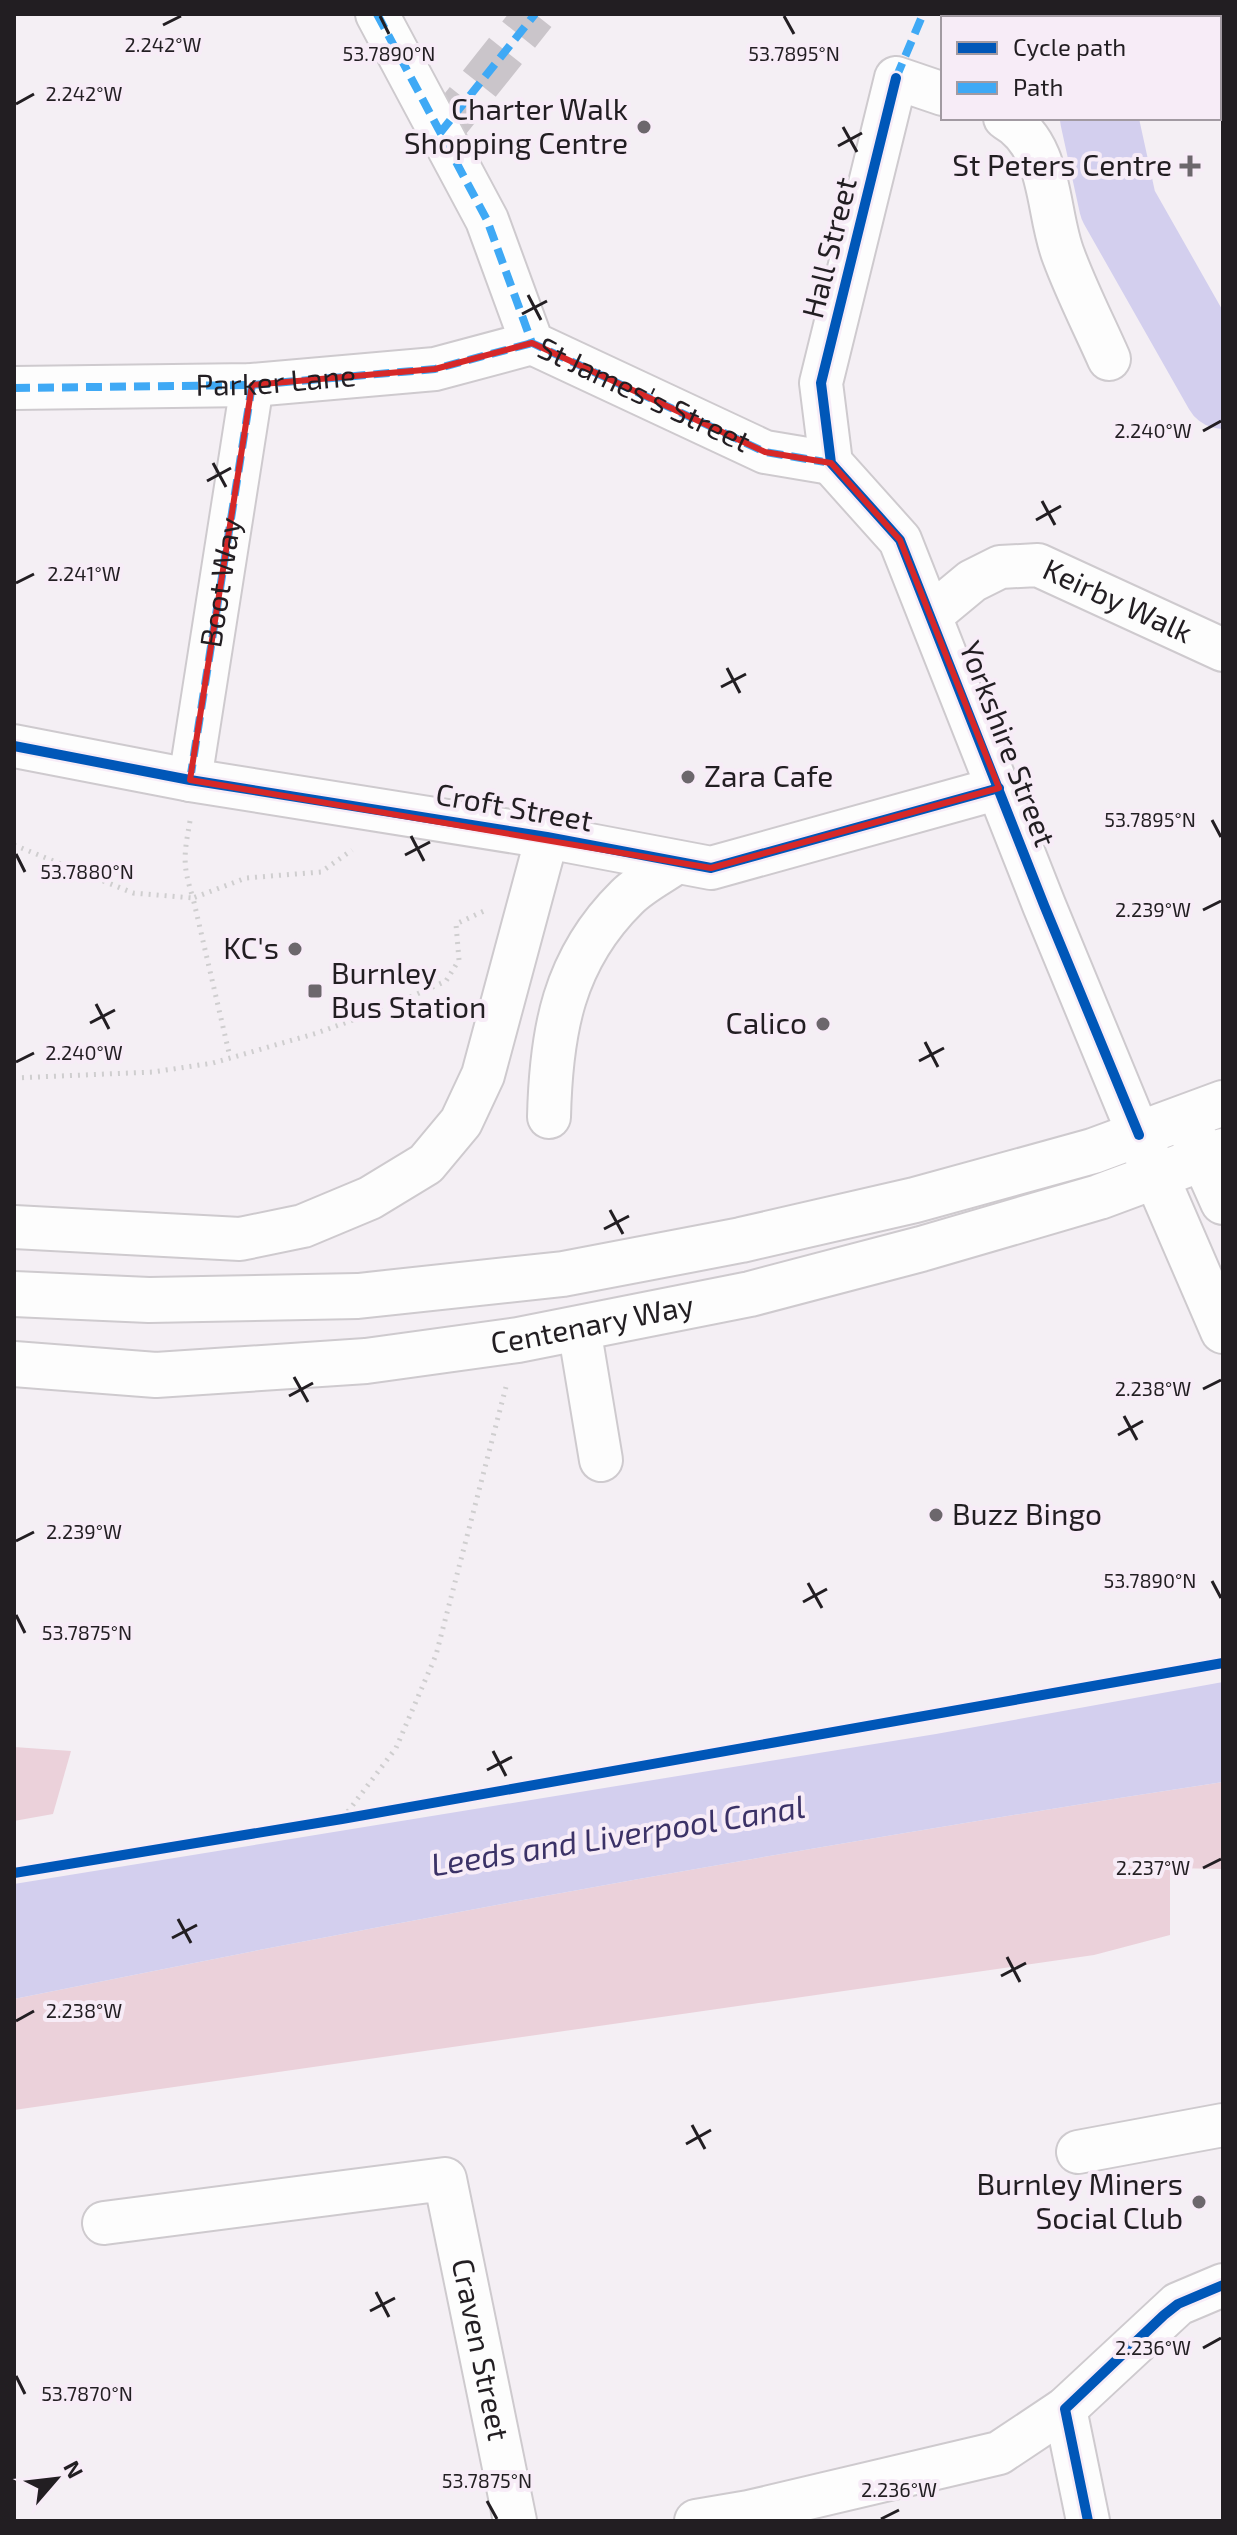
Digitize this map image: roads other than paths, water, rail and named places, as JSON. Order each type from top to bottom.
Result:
[{"type":"main road","name":"Centenary Way","points":[[14,1294],[149,1300],[358,1296],[563,1274],[741,1240],[915,1200],[1139,1135],[1204,1111]]},
{"type":"main road","points":[[1204,1111],[1223,1202]]},
{"type":"main road","name":"Yorkshire Street","points":[[1139,1135],[1223,1331]]},
{"type":"main road","name":"Centenary Way","points":[[14,1364],[156,1375],[366,1361],[518,1340],[764,1290],[936,1245],[1156,1178],[1213,1156]]},
{"type":"street","name":"St James's Street","points":[[377,14],[487,220],[532,343],[765,452],[831,463]]},
{"type":"street","name":"Hall Street","points":[[831,463],[821,383],[896,78],[941,93]]},
{"type":"street","points":[[1007,120],[1027,141],[1042,167],[1063,255],[1109,359]]},
{"type":"street","name":"Parker Lane","points":[[14,388],[252,385],[435,369],[532,343]]},
{"type":"street","name":"Boot Way","points":[[190,780],[252,385]]},
{"type":"street","name":"Yorkshire Street","points":[[831,463],[900,540],[1139,1135]]},
{"type":"street","name":"Keirby Walk","points":[[931,615],[972,581],[1000,567],[1038,565],[1223,650]]},
{"type":"street","name":"Croft Street","points":[[14,746],[190,780],[547,837],[711,868],[999,788]]},
{"type":"street","points":[[14,1227],[240,1239],[303,1226],[370,1198],[426,1164],[461,1122],[483,1075],[547,837]]},
{"type":"street","points":[[549,1117],[550,1058],[568,980],[592,938],[628,896],[677,862]]},
{"type":"street","points":[[579,1328],[601,1460]]},
{"type":"street","points":[[1078,2152],[1223,2125]]},
{"type":"street","name":"Craven Street","points":[[104,2223],[445,2179],[515,2521]]},
{"type":"street","points":[[696,2521],[753,2517],[999,2453],[1065,2409],[1178,2304],[1223,2285]]},
{"type":"street","points":[[1065,2409],[1088,2521]]},
{"type":"water","name":"Leeds and Liverpool Canal","points":[[1223,1682],[1223,1782],[617,1883],[14,1999],[14,1884],[936,1734]]},
{"type":"waterway","points":[[1099,120],[1118,205],[1223,390]]},
{"type":"tunnel","points":[[440,133],[535,14]]},
{"type":"place","name":"Charter Walk Shopping Centre","points":[[644,127]]},
{"type":"place","name":"St Peters Centre","points":[[1190,166]]},
{"type":"place","name":"Zara Cafe","points":[[688,777]]},
{"type":"place","name":"KC's","points":[[295,949]]},
{"type":"place","name":"Burnley Bus Station","points":[[315,991]]},
{"type":"place","name":"Calico","points":[[823,1024]]},
{"type":"place","name":"Buzz Bingo","points":[[936,1515]]},
{"type":"place","name":"Burnley Miners Social Club","points":[[1199,2202]]}]
